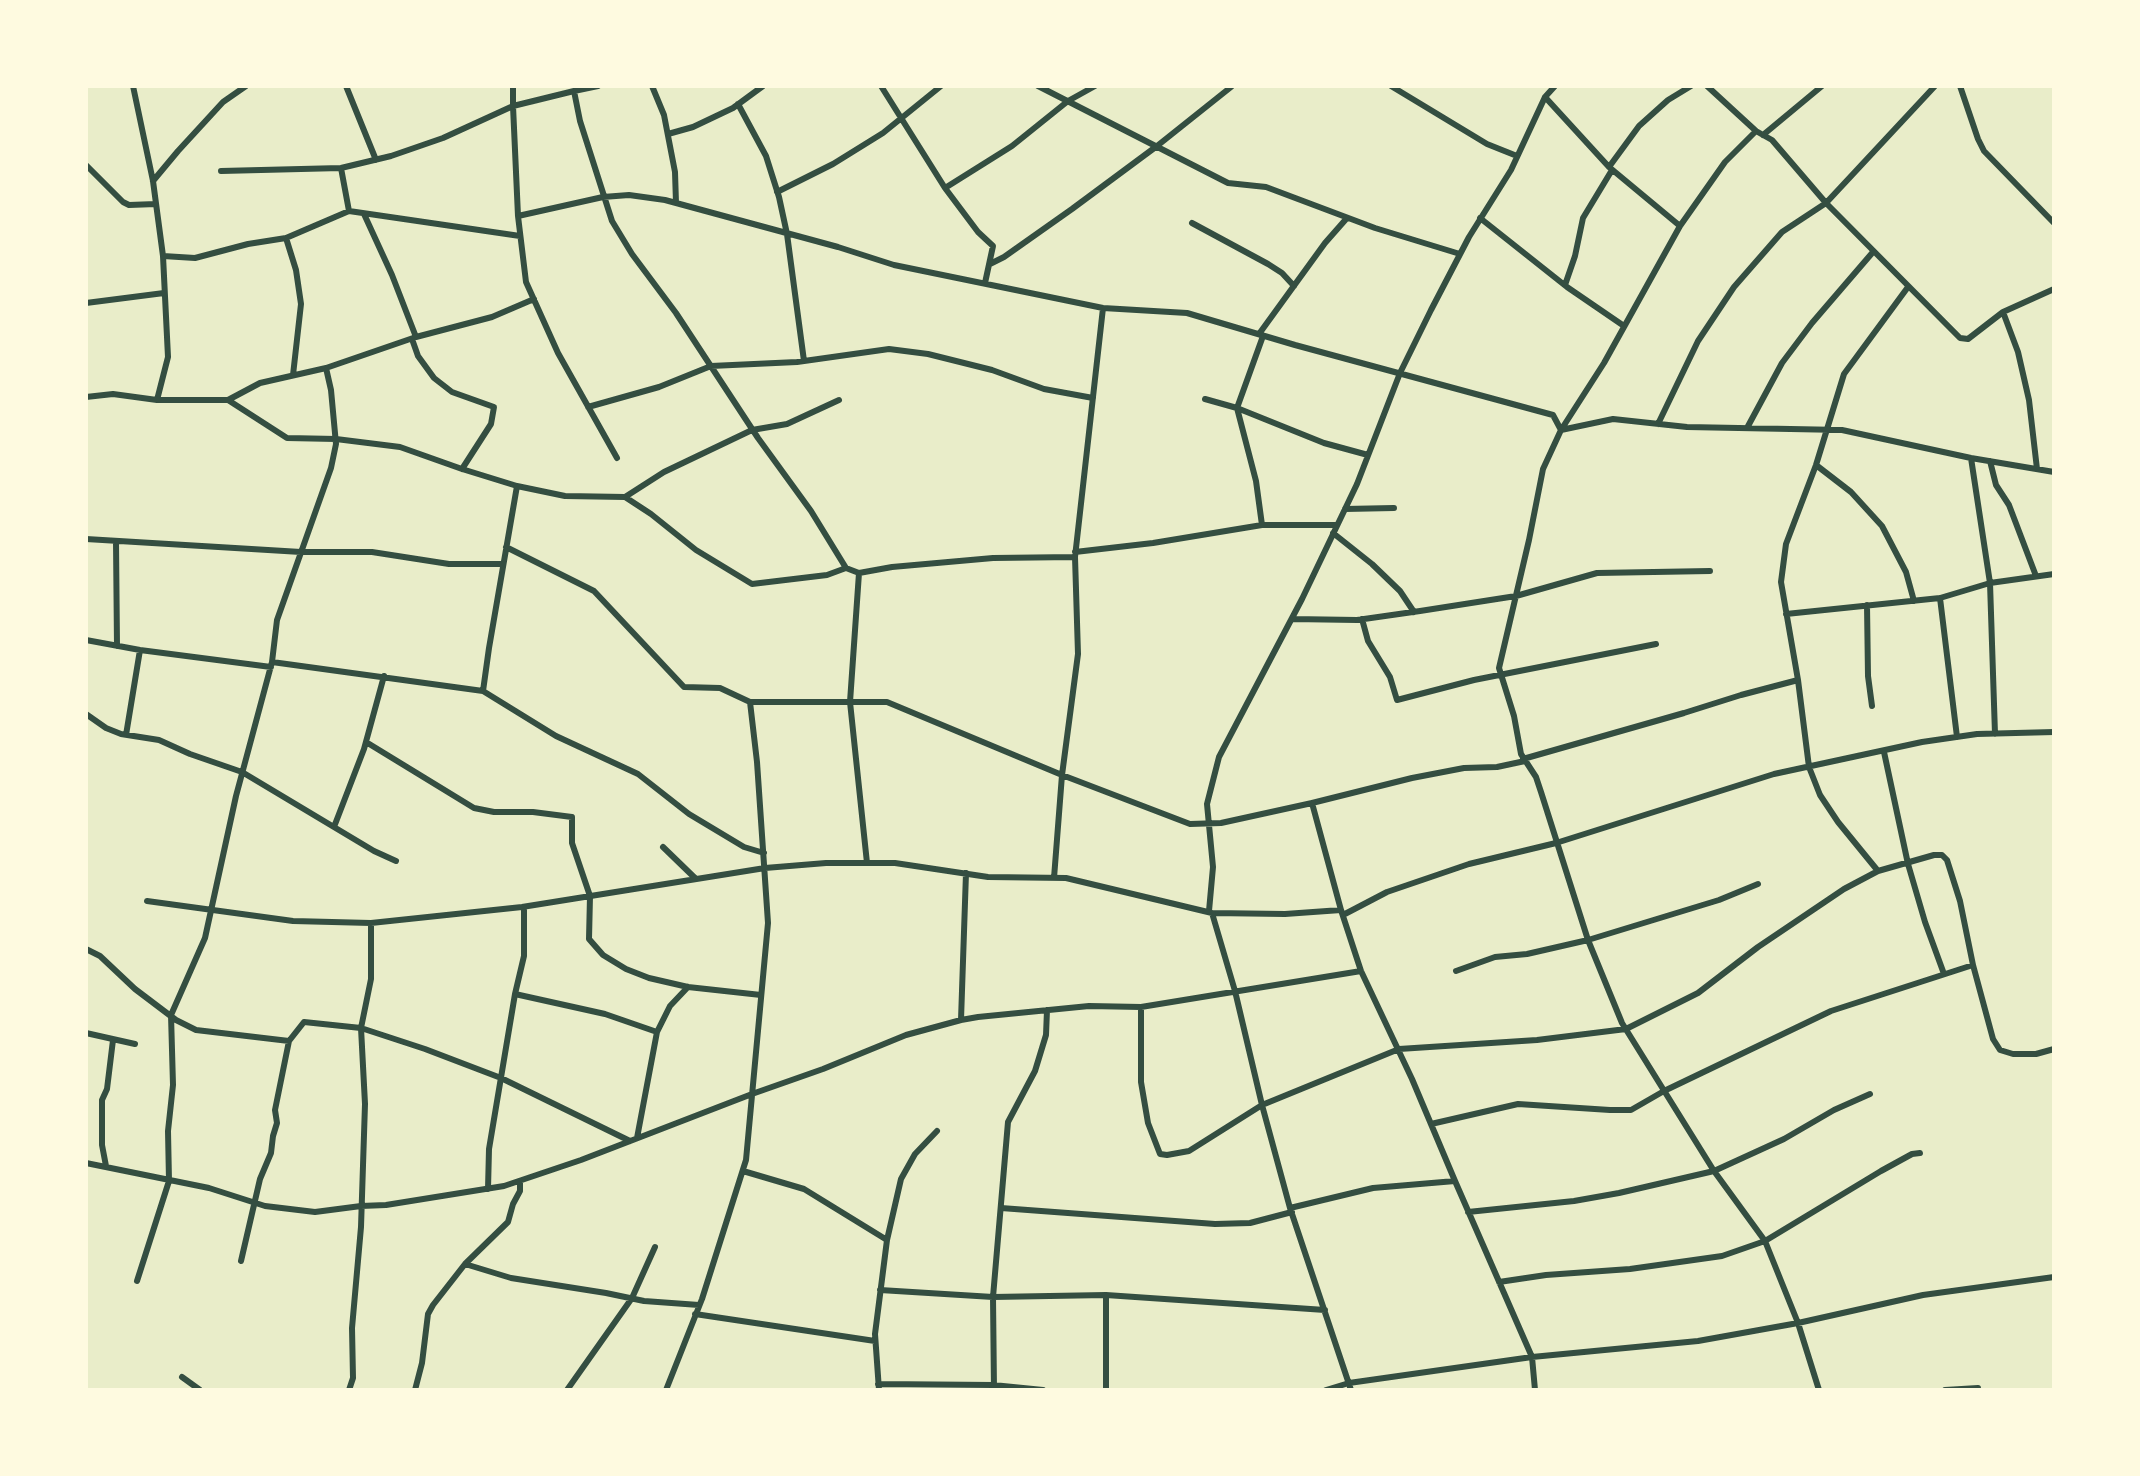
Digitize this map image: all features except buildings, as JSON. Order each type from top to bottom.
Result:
[{"type":"street","points":[[133,86],[153,181],[163,256],[168,357],[157,400]]},
{"type":"street","points":[[153,181],[223,102],[246,86]]},
{"type":"street","points":[[346,86],[376,160]]},
{"type":"street","points":[[513,86],[518,216],[526,282],[558,353],[617,458]]},
{"type":"street","points":[[221,171],[341,168],[443,138],[513,106],[598,86]]},
{"type":"street","points":[[652,86],[668,134],[675,172],[676,203]]},
{"type":"street","points":[[668,134],[693,127],[738,104],[763,86]]},
{"type":"street","points":[[881,86],[945,188],[978,232],[993,246],[985,283]]},
{"type":"street","points":[[777,192],[833,164],[883,133],[941,86]]},
{"type":"street","points":[[1038,86],[1228,183],[1266,187],[1347,218],[1460,254]]},
{"type":"street","points":[[945,188],[1012,146],[1068,101],[1095,86]]},
{"type":"street","points":[[1392,86],[1487,144],[1517,156]]},
{"type":"street","points":[[1350,1386],[1291,1210],[1235,991],[1210,912],[1213,867],[1207,804],[1219,757],[1292,619],[1345,509],[1400,373],[1460,254],[1511,170],[1545,97],[1555,86]]},
{"type":"street","points":[[1565,285],[1583,218],[1610,168],[1639,126],[1668,100],[1691,86]]},
{"type":"street","points":[[1707,86],[1756,131],[1772,140],[1826,203],[1960,338],[1968,339],[2003,312],[2054,289]]},
{"type":"street","points":[[1763,135],[1822,86]]},
{"type":"street","points":[[1658,424],[1698,341],[1734,287],[1782,232],[1826,203],[1935,86]]},
{"type":"street","points":[[1960,86],[1984,151],[2054,223]]},
{"type":"street","points":[[990,264],[1157,146],[1231,87]]},
{"type":"street","points":[[574,91],[580,121],[612,221],[752,430],[811,511],[846,568],[859,573],[993,558],[1075,554],[1262,525],[1337,525]]},
{"type":"street","points":[[1545,97],[1610,168],[1680,226]]},
{"type":"street","points":[[738,104],[766,156],[777,192],[787,234],[804,361]]},
{"type":"street","points":[[1756,131],[1725,162],[1680,226],[1604,363],[1561,430],[1543,469],[1499,668],[1514,716],[1520,750],[1536,777],[1588,940],[1626,1029],[1714,1171],[1765,1241],[1798,1323],[1819,1390]]},
{"type":"street","points":[[86,165],[123,202],[129,205],[156,204]]},
{"type":"street","points":[[341,168],[349,211]]},
{"type":"street","points":[[518,216],[603,197],[629,195],[676,203],[894,265],[1103,308],[1187,313],[1553,415],[1561,430]]},
{"type":"street","points":[[163,256],[195,258],[286,238],[349,211],[520,236]]},
{"type":"street","points":[[364,214],[392,275],[418,356],[434,378],[452,392],[494,407],[491,424],[462,469]]},
{"type":"street","points":[[1262,525],[1256,481],[1237,408],[1261,335],[1325,243],[1347,218]]},
{"type":"street","points":[[1480,218],[1565,285],[1624,326]]},
{"type":"street","points":[[1192,223],[1268,264],[1294,286]]},
{"type":"street","points":[[286,238],[296,270],[301,304],[293,375]]},
{"type":"street","points":[[1747,428],[1782,363],[1873,252]]},
{"type":"street","points":[[1878,871],[1820,795],[1809,767],[1781,582],[1786,544],[1816,465],[1844,374],[1908,287]]},
{"type":"street","points":[[86,303],[164,293]]},
{"type":"street","points":[[86,397],[113,394],[157,400],[228,400],[260,383],[326,368],[414,338],[492,317],[534,299]]},
{"type":"street","points":[[1054,878],[1062,775],[1078,654],[1075,554],[1103,308]]},
{"type":"street","points":[[2003,312],[2018,352],[2029,400],[2037,469]]},
{"type":"street","points":[[588,407],[659,387],[711,366],[804,361],[889,349],[928,354],[992,370],[1044,389],[1093,398]]},
{"type":"street","points":[[137,1281],[169,1181],[168,1131],[173,1085],[171,1015],[205,938],[242,772],[271,665],[277,620],[331,468],[336,439],[326,368]]},
{"type":"street","points":[[1205,399],[1237,408],[1324,443],[1368,455]]},
{"type":"street","points":[[228,400],[287,438],[336,439],[400,447],[517,486],[565,496],[625,497],[696,550],[752,584],[827,575],[846,568]]},
{"type":"street","points":[[625,497],[664,472],[752,430],[787,424],[839,400]]},
{"type":"street","points":[[1561,430],[1613,419],[1687,427],[1842,430],[2054,472]]},
{"type":"street","points":[[1971,458],[1990,583],[1995,734]]},
{"type":"street","points":[[1990,461],[1996,485],[2009,505],[2036,576]]},
{"type":"street","points":[[1816,465],[1851,492],[1882,526],[1906,572],[1914,601]]},
{"type":"street","points":[[483,691],[517,486]]},
{"type":"street","points":[[1345,509],[1394,508]]},
{"type":"street","points":[[1333,533],[1400,591],[1414,612]]},
{"type":"street","points":[[86,539],[301,552],[372,552],[449,564],[503,564]]},
{"type":"street","points":[[116,542],[117,646]]},
{"type":"street","points":[[506,547],[594,591],[684,687],[720,688],[750,702],[887,702],[1190,824],[1221,823],[1464,768],[1497,767],[1798,680]]},
{"type":"street","points":[[1292,619],[1330,621],[1414,612],[1516,596],[1597,573],[1710,571]]},
{"type":"street","points":[[859,573],[850,702],[867,863]]},
{"type":"street","points":[[1786,614],[1940,598],[1990,583],[2054,574]]},
{"type":"street","points":[[1940,598],[1957,737]]},
{"type":"street","points":[[1867,605],[1868,676],[1872,706]]},
{"type":"street","points":[[1362,619],[1368,641],[1390,677],[1397,700],[1474,680],[1656,644]]},
{"type":"street","points":[[86,640],[140,650],[384,676],[483,691],[556,736],[638,774],[689,814],[744,847],[764,853]]},
{"type":"street","points":[[126,735],[140,650]]},
{"type":"street","points":[[334,827],[366,742],[384,676]]},
{"type":"street","points":[[666,1390],[699,1305],[746,1160],[768,923],[750,702]]},
{"type":"street","points":[[86,714],[106,728],[126,735],[159,740],[242,772],[396,861]]},
{"type":"street","points":[[147,901],[293,921],[371,923],[524,907],[765,868],[826,863],[895,863],[988,877],[1054,878],[1210,912],[1342,913],[1387,892],[1456,869],[1556,843],[1774,774],[1922,742],[1995,734],[2054,732]]},
{"type":"street","points":[[366,742],[474,808],[572,817],[572,843],[590,896],[589,939],[603,955],[649,978],[688,987],[761,995]]},
{"type":"street","points":[[1884,752],[1908,864],[1944,974]]},
{"type":"street","points":[[1312,803],[1361,971],[1399,1049],[1532,1357],[1535,1390]]},
{"type":"street","points":[[663,847],[696,879]]},
{"type":"street","points":[[1141,1007],[1141,1082],[1148,1123],[1160,1154],[1189,1151],[1262,1105],[1399,1049],[1537,1040],[1626,1029],[1698,993],[1758,947],[1844,889],[1878,871],[1942,855],[1947,860],[1960,901],[1993,1039],[2000,1050],[2013,1054],[2036,1054],[2054,1049]]},
{"type":"street","points":[[961,1020],[966,873]]},
{"type":"street","points":[[1456,971],[1495,957],[1527,954],[1588,940],[1719,900],[1758,884]]},
{"type":"street","points":[[488,1189],[489,1149],[524,956],[524,907]]},
{"type":"street","points":[[349,1390],[353,1378],[352,1328],[365,1104],[361,1028],[371,979],[371,923]]},
{"type":"street","points":[[86,949],[100,956],[135,989],[196,1030],[289,1041]]},
{"type":"street","points":[[1431,1124],[1518,1104],[1631,1110],[1831,1011],[1973,965]]},
{"type":"street","points":[[86,1163],[209,1188],[265,1206],[315,1212],[386,1205],[520,1181],[823,1069],[906,1035],[961,1020],[1089,1006],[1141,1007],[1361,971]]},
{"type":"street","points":[[634,1140],[657,1032],[670,1006],[688,987]]},
{"type":"street","points":[[515,994],[605,1014],[657,1032]]},
{"type":"street","points":[[993,1387],[993,1297],[1008,1122],[1035,1071],[1046,1035],[1047,1010]]},
{"type":"street","points":[[241,1261],[260,1179],[271,1153],[277,1123],[275,1110],[289,1041],[304,1022],[361,1028],[425,1049],[501,1078],[634,1140]]},
{"type":"street","points":[[86,1033],[135,1044]]},
{"type":"street","points":[[106,1166],[102,1145],[102,1100],[107,1089],[113,1040]]},
{"type":"street","points":[[1468,1212],[1574,1201],[1714,1171],[1870,1094]]},
{"type":"street","points":[[937,1131],[915,1154],[901,1179],[887,1240],[880,1290],[875,1341],[878,1387],[1043,1390]]},
{"type":"street","points":[[1499,1282],[1722,1256],[1765,1241],[1881,1171],[1912,1154],[1920,1153]]},
{"type":"street","points":[[743,1171],[804,1189],[887,1240]]},
{"type":"street","points":[[415,1390],[428,1314],[465,1264],[508,1222],[520,1191],[520,1181]]},
{"type":"street","points":[[1001,1208],[1215,1224],[1250,1223],[1373,1188],[1455,1181]]},
{"type":"street","points":[[567,1390],[632,1298],[655,1247]]},
{"type":"street","points":[[465,1264],[511,1278],[632,1298],[699,1305]]},
{"type":"street","points":[[1326,1390],[1532,1357],[1698,1341],[1923,1295],[2054,1277]]},
{"type":"street","points":[[880,1290],[993,1297],[1106,1295],[1325,1310]]},
{"type":"street","points":[[1106,1295],[1106,1390]]},
{"type":"street","points":[[695,1314],[875,1341]]},
{"type":"street","points":[[182,1377],[200,1390]]},
{"type":"street","points":[[1945,1390],[1978,1388]]}]
